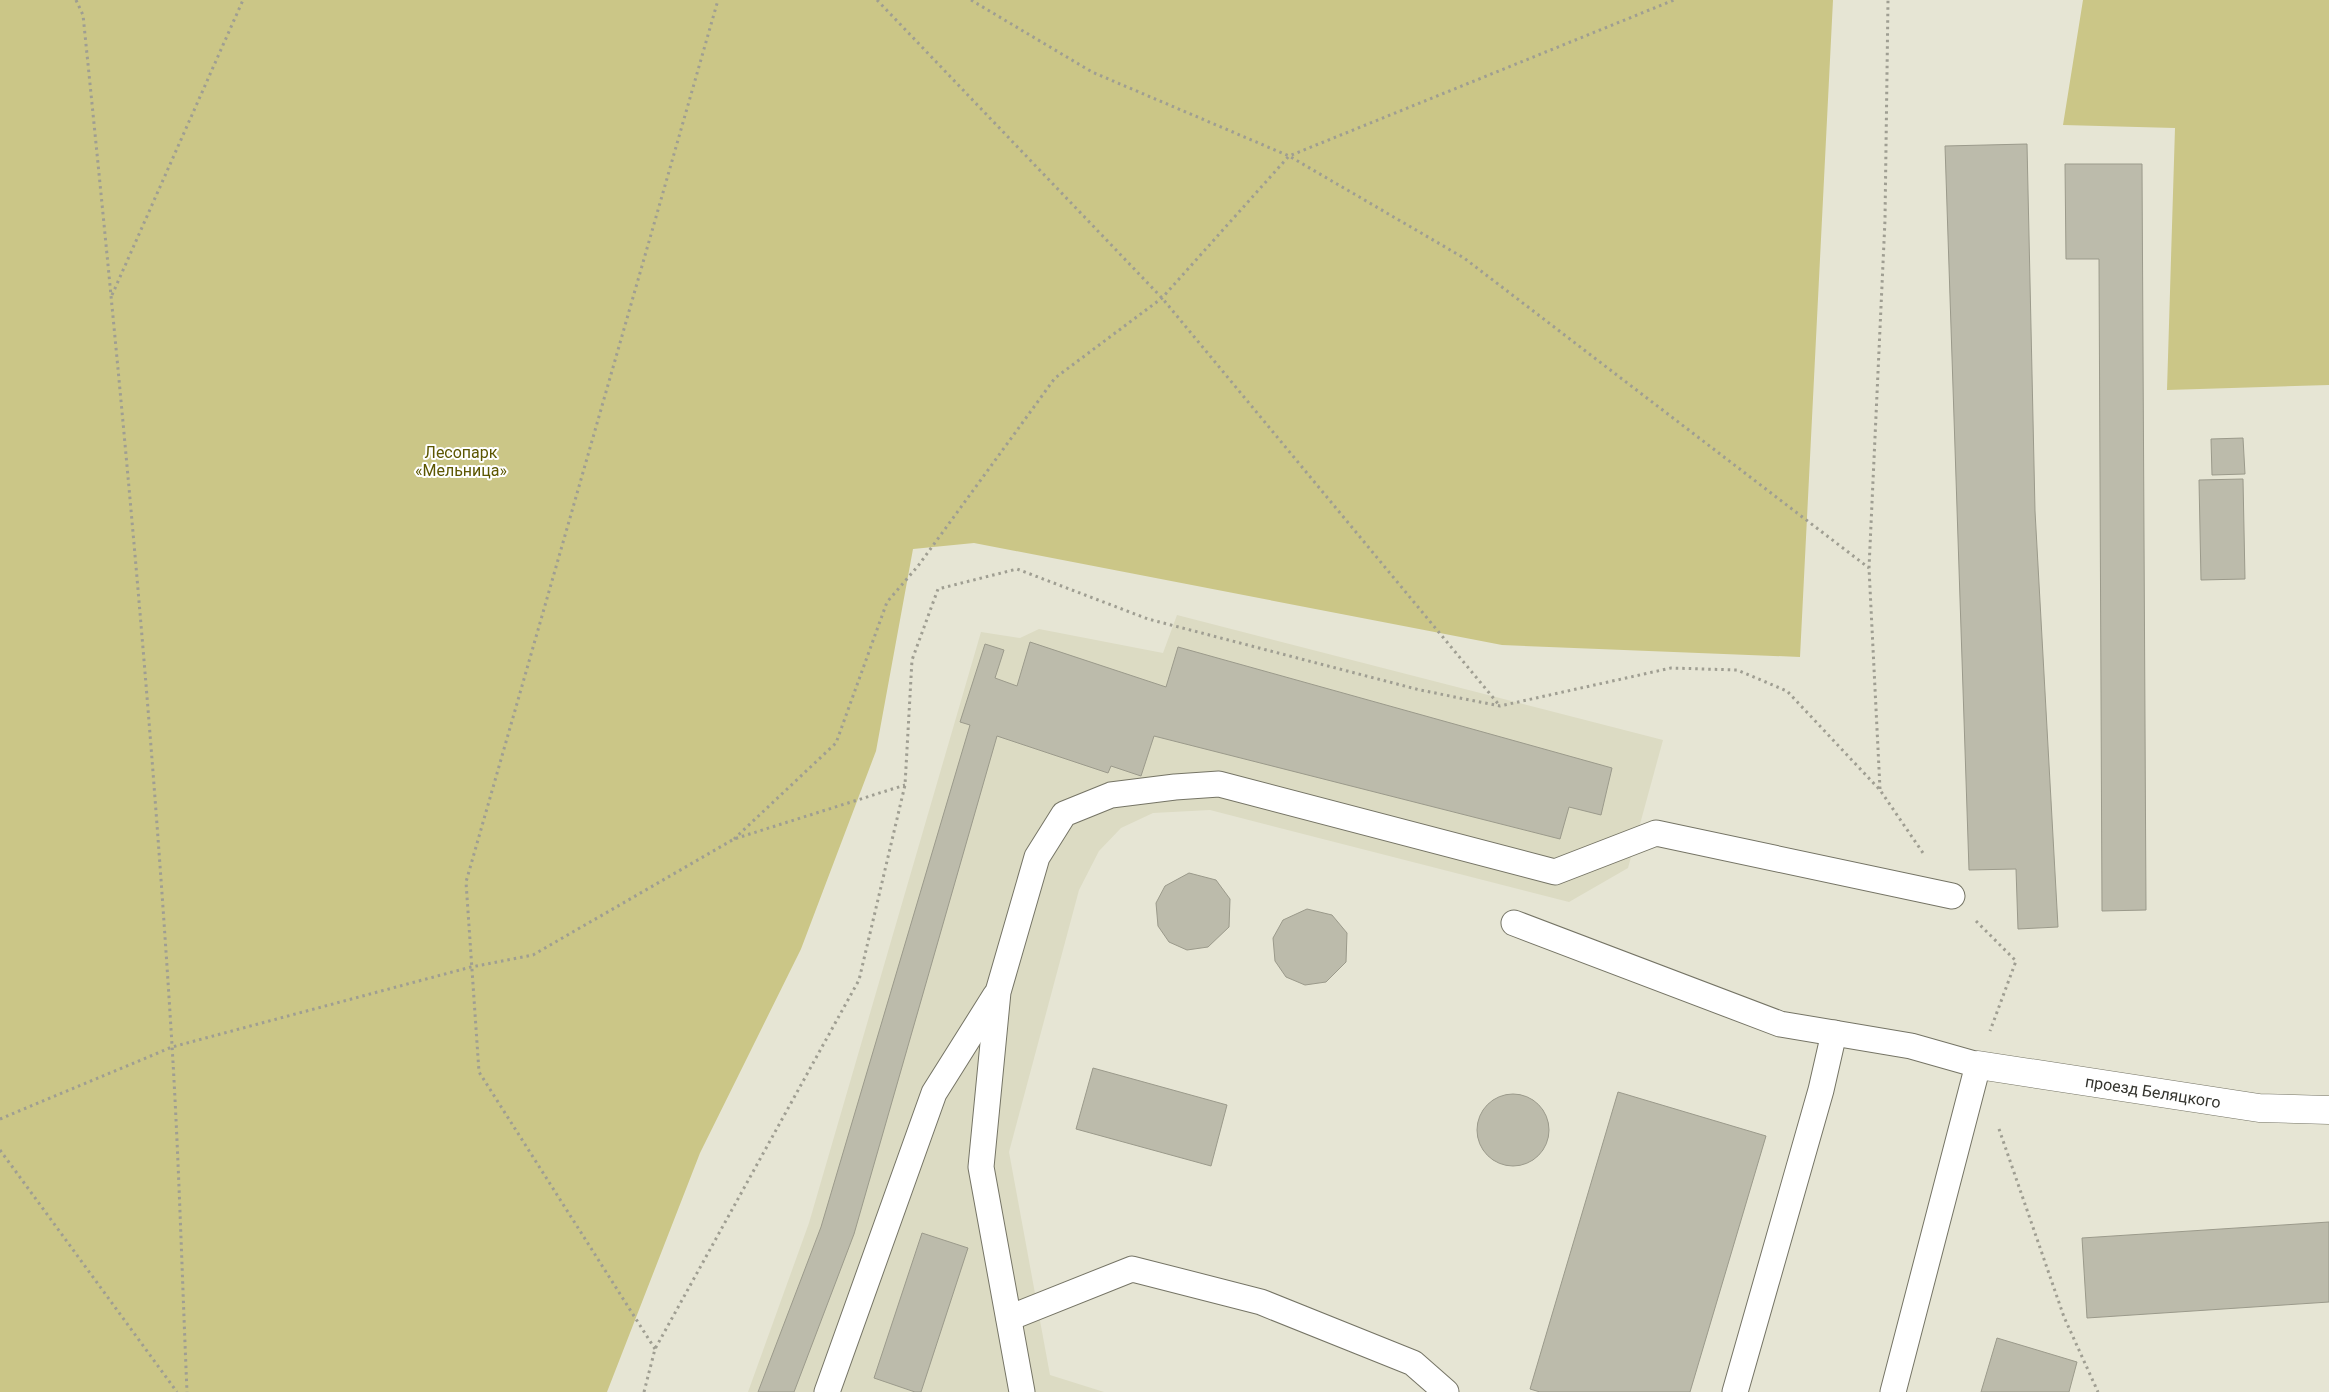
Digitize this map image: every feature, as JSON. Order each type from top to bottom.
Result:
[{"type":"street","name":"проезд Беляцкого","points":[[1978,1065],[2259,1108],[2329,1110]]},
{"type":"lane","points":[[1022,1392],[981,1167],[998,992],[1037,857],[1064,814],[1111,795],[1174,787],[1219,784],[1555,872],[1656,833],[1952,896]]},
{"type":"lane","points":[[1514,923],[1780,1024],[1911,1046],[1978,1065],[1893,1392]]},
{"type":"lane","points":[[827,1392],[934,1093],[998,992]]},
{"type":"lane","points":[[1735,1392],[1821,1090],[1834,1033]]},
{"type":"lane","points":[[1008,1318],[1132,1269],[1261,1302],[1413,1363],[1446,1392]]},
{"type":"path","points":[[76,0],[83,15],[112,296],[145,689],[172,1047],[187,1392]]},
{"type":"path","points":[[112,296],[243,0]]},
{"type":"path","points":[[655,1349],[479,1072],[466,882],[718,0]]},
{"type":"path","points":[[877,0],[1162,298],[1500,706]]},
{"type":"path","points":[[971,0],[1092,72],[1289,156],[1464,258],[1869,568]]},
{"type":"path","points":[[734,839],[836,743],[887,602],[918,566],[1054,378],[1162,298],[1289,156],[1674,0]]},
{"type":"path","points":[[1880,790],[1869,568],[1885,220],[1888,0]]},
{"type":"path","points":[[0,1119],[172,1047],[471,967],[532,956],[734,839],[905,785]]},
{"type":"path","points":[[1997,1121],[2064,1317],[2098,1392]]},
{"type":"path","points":[[0,1150],[177,1392]]},
{"type":"shaded area","points":[[1177,615],[1663,740],[1628,868],[1569,902],[1210,810],[1153,813],[1121,828],[1099,851],[1079,890],[1009,1152],[1050,1375],[1104,1392],[748,1392],[809,1223],[981,632],[1020,638],[1039,629],[1163,653]]},
{"type":"green space","name":"Лесопарк «Мельница»","points":[[0,0],[1833,0],[1800,657],[1502,645],[974,543],[913,549],[876,751],[801,949],[700,1153],[607,1392],[0,1392]]},
{"type":"green space","points":[[2083,0],[2329,0],[2329,385],[2167,390],[2175,128],[2063,125]]},
{"type":"building","points":[[2027,144],[2035,511],[2058,927],[2018,929],[2016,869],[1969,870],[1945,146]]},
{"type":"building","points":[[2065,164],[2142,164],[2146,910],[2102,911],[2099,259],[2066,259]]},
{"type":"building","points":[[2243,438],[2245,474],[2212,475],[2211,439]]},
{"type":"building","points":[[2243,479],[2245,579],[2201,580],[2199,480]]},
{"type":"building","points":[[1030,642],[1166,687],[1178,647],[1612,768],[1601,815],[1569,807],[1560,839],[1154,736],[1141,776],[1111,766],[1108,773],[997,736],[854,1234],[794,1392],[758,1392],[821,1227],[970,725],[960,722],[985,644],[1004,650],[995,678],[1017,686]]},
{"type":"building","points":[[1189,873],[1216,880],[1230,899],[1229,927],[1208,947],[1187,950],[1169,942],[1158,926],[1156,903],[1165,886]]},
{"type":"building","points":[[1307,909],[1332,915],[1347,933],[1346,962],[1326,982],[1305,985],[1286,977],[1275,961],[1273,938],[1283,920]]},
{"type":"building","points":[[1093,1068],[1227,1105],[1211,1166],[1076,1129]]},
{"type":"building","points":[[1618,1092],[1766,1136],[1690,1392],[1540,1392],[1530,1389]]},
{"type":"building","points":[[1513,1094],[1533,1100],[1543,1110],[1549,1130],[1543,1150],[1533,1160],[1513,1166],[1493,1160],[1483,1150],[1477,1130],[1483,1110],[1493,1100]]},
{"type":"building","points":[[2329,1222],[2329,1302],[2087,1318],[2082,1238]]},
{"type":"building","points":[[922,1233],[968,1248],[921,1392],[915,1392],[874,1378]]},
{"type":"building","points":[[1997,1338],[2077,1362],[2069,1392],[1981,1392]]}]
